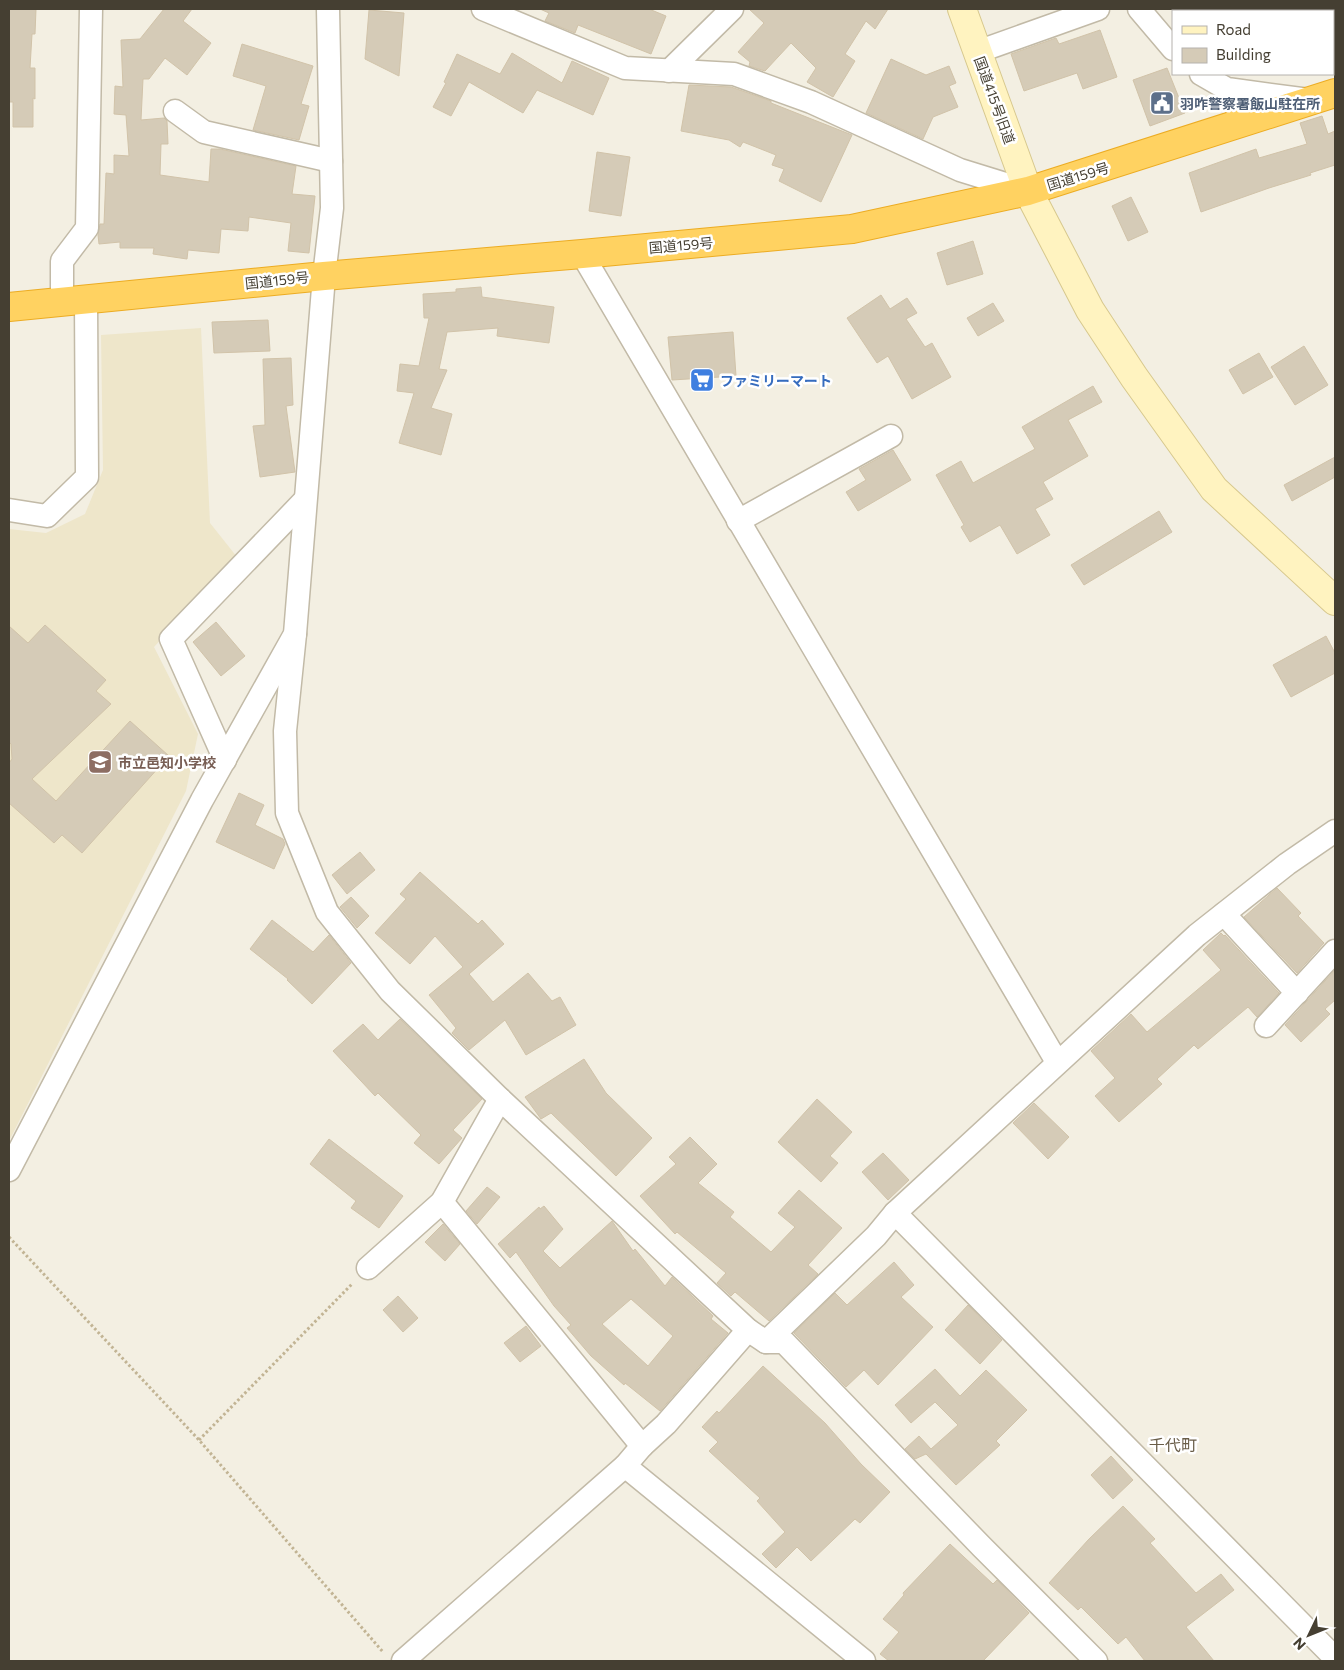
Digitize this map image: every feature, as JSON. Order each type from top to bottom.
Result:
[{"type":"highway","name":"国道159号","points":[[9,307],[324,276],[852,229],[1028,192],[1324,97]]},
{"type":"street","points":[[9,510],[47,516],[87,477],[74,301],[62,260],[87,228],[91,9]]},
{"type":"street","points":[[328,9],[332,208],[324,276],[296,634],[285,731],[287,814],[327,912],[390,991],[500,1099],[757,1336],[784,1342],[982,1547],[1096,1661]]},
{"type":"street","points":[[483,9],[625,68],[734,74],[811,102],[960,170],[1028,192]]},
{"type":"street","points":[[669,71],[732,9]]},
{"type":"street","name":"国道415号旧道","points":[[962,9],[1028,192],[1090,310],[1134,377],[1214,489],[1335,601]]},
{"type":"street","points":[[978,52],[1098,9]]},
{"type":"street","points":[[1139,9],[1172,48]]},
{"type":"street","points":[[1203,75],[1227,89],[1324,97]]},
{"type":"street","points":[[175,111],[204,132],[331,161]]},
{"type":"street","points":[[582,254],[1057,1062]]},
{"type":"street","points":[[738,521],[891,436]]},
{"type":"street","points":[[224,760],[171,639],[306,500]]},
{"type":"street","points":[[9,1170],[224,760],[296,634]]},
{"type":"street","points":[[394,1658],[625,1466],[642,1446],[757,1336],[876,1236],[895,1213],[1197,935],[1287,864],[1335,831]]},
{"type":"street","points":[[1224,914],[1297,993]]},
{"type":"street","points":[[1266,1026],[1335,951]]},
{"type":"street","points":[[368,1268],[442,1202],[500,1099]]},
{"type":"street","points":[[442,1202],[642,1446]]},
{"type":"street","points":[[895,1213],[1335,1658]]},
{"type":"street","points":[[625,1466],[864,1661]]},
{"type":"path","points":[[9,1237],[199,1440],[394,1658]]},
{"type":"path","points":[[199,1440],[368,1268]]},
{"type":"shaded area","name":"市立邑知小学校","points":[[201,328],[210,523],[237,557],[154,647],[198,734],[186,791],[9,1141],[9,529],[46,533],[85,514],[103,470],[101,335]]},
{"type":"building","points":[[9,9],[36,9],[35,34],[32,34],[30,68],[35,68],[33,127],[13,127],[13,102],[9,102]]},
{"type":"building","points":[[164,9],[192,9],[183,21],[211,43],[187,75],[165,58],[149,79],[143,79],[141,120],[164,118],[167,121],[168,144],[161,144],[160,175],[209,182],[211,149],[220,149],[296,166],[292,194],[315,196],[309,253],[288,251],[291,223],[249,217],[248,231],[221,229],[219,253],[188,250],[187,259],[153,254],[154,248],[120,248],[120,242],[99,244],[100,224],[104,224],[106,173],[114,174],[114,155],[129,156],[126,115],[114,114],[115,86],[123,87],[121,40],[140,39]]},
{"type":"building","points":[[540,9],[649,9],[666,16],[651,54],[578,25],[575,33],[545,21],[549,13]]},
{"type":"building","points":[[749,9],[888,9],[875,29],[866,21],[845,54],[855,61],[833,97],[807,82],[816,68],[791,43],[765,71],[749,66],[750,62],[738,52],[764,23]]},
{"type":"building","points":[[369,10],[404,13],[399,76],[365,59]]},
{"type":"building","points":[[1100,30],[1117,77],[1083,89],[1077,73],[1024,91],[1011,54],[1056,38],[1059,44]]},
{"type":"building","points":[[242,44],[313,66],[301,104],[309,106],[299,140],[253,130],[266,86],[233,76]]},
{"type":"building","points":[[512,53],[562,83],[572,61],[609,78],[593,115],[537,90],[523,113],[469,82],[451,116],[433,107],[446,83],[444,82],[457,54],[500,74]]},
{"type":"building","points":[[891,59],[926,75],[949,66],[956,83],[949,86],[958,107],[933,117],[923,139],[866,113]]},
{"type":"building","points":[[1167,68],[1185,113],[1150,126],[1133,80]]},
{"type":"building","points":[[689,85],[731,87],[771,101],[771,103],[852,135],[821,202],[779,181],[784,169],[772,165],[776,155],[743,142],[740,147],[729,140],[681,131]]},
{"type":"building","points":[[1322,116],[1328,134],[1335,131],[1335,165],[1201,212],[1189,173],[1256,149],[1259,158],[1307,144],[1300,123]]},
{"type":"building","points":[[597,152],[630,157],[621,216],[589,211]]},
{"type":"building","points":[[1131,197],[1148,232],[1128,241],[1112,206]]},
{"type":"building","points":[[973,241],[983,274],[947,285],[937,253]]},
{"type":"building","points":[[481,287],[482,297],[554,307],[549,343],[497,336],[498,328],[447,332],[439,369],[447,370],[431,408],[452,414],[441,455],[399,443],[414,393],[397,391],[400,364],[419,366],[429,318],[424,318],[423,294],[456,292],[456,289]]},
{"type":"building","points":[[881,295],[890,309],[907,298],[917,313],[906,319],[925,347],[932,343],[951,377],[912,399],[888,356],[877,363],[847,318]]},
{"type":"building","points":[[993,303],[1004,321],[978,336],[967,318]]},
{"type":"building","points":[[268,320],[270,351],[214,353],[212,322]]},
{"type":"building","points":[[733,332],[736,376],[672,380],[668,337]]},
{"type":"building","points":[[1304,346],[1328,385],[1295,405],[1271,367]]},
{"type":"building","points":[[1259,353],[1273,377],[1243,394],[1229,370]]},
{"type":"building","points":[[291,358],[293,405],[286,406],[295,472],[260,477],[253,426],[265,425],[263,359]]},
{"type":"building","points":[[1093,386],[1102,402],[1068,420],[1088,456],[1043,482],[1053,499],[1035,509],[1050,535],[1017,554],[1000,525],[970,542],[961,527],[964,525],[936,475],[961,461],[973,483],[1035,449],[1022,427]]},
{"type":"building","points":[[893,450],[911,480],[858,511],[846,492],[866,480],[859,469]]},
{"type":"building","points":[[1335,457],[1335,477],[1292,501],[1284,485]]},
{"type":"building","points":[[1159,511],[1172,532],[1084,585],[1071,565]]},
{"type":"building","points":[[216,622],[245,656],[221,676],[193,642]]},
{"type":"building","points":[[45,625],[106,680],[96,691],[111,704],[32,779],[56,801],[130,721],[169,756],[82,853],[62,835],[54,843],[9,803],[9,763],[12,759],[11,744],[9,742],[9,626],[28,643]]},
{"type":"building","points":[[1326,636],[1335,653],[1335,673],[1291,697],[1273,665]]},
{"type":"building","points":[[239,793],[264,805],[255,825],[283,839],[285,844],[274,869],[216,842]]},
{"type":"building","points":[[360,852],[375,870],[347,894],[332,875]]},
{"type":"building","points":[[420,872],[478,924],[482,920],[504,944],[469,974],[493,1002],[528,973],[552,1001],[560,997],[576,1025],[526,1055],[505,1020],[469,1050],[452,1033],[456,1028],[429,995],[463,967],[435,936],[410,964],[375,933],[406,899],[400,894]]},
{"type":"building","points":[[1277,888],[1301,913],[1298,916],[1324,943],[1297,973],[1244,917]]},
{"type":"building","points":[[351,897],[369,916],[357,928],[340,907]]},
{"type":"building","points":[[272,920],[313,952],[329,935],[351,963],[312,1004],[288,979],[250,949]]},
{"type":"building","points":[[1221,933],[1279,993],[1257,1017],[1248,1007],[1198,1049],[1194,1045],[1157,1079],[1162,1084],[1119,1122],[1095,1096],[1115,1078],[1091,1051],[1131,1014],[1147,1032],[1221,970],[1203,950]]},
{"type":"building","points":[[1335,970],[1335,1000],[1325,1009],[1330,1014],[1301,1042],[1285,1025]]},
{"type":"building","points":[[400,1019],[482,1099],[453,1130],[462,1138],[439,1164],[414,1143],[421,1135],[378,1093],[375,1096],[333,1051],[363,1024],[378,1040]]},
{"type":"building","points":[[584,1059],[606,1093],[652,1138],[616,1176],[551,1113],[541,1119],[525,1097]]},
{"type":"building","points":[[817,1099],[852,1132],[830,1156],[838,1163],[821,1182],[778,1142]]},
{"type":"building","points":[[1034,1103],[1069,1137],[1048,1159],[1013,1123]]},
{"type":"building","points":[[690,1137],[717,1164],[698,1183],[734,1212],[730,1217],[771,1252],[795,1227],[778,1213],[799,1190],[842,1228],[808,1265],[818,1274],[769,1321],[735,1292],[731,1296],[717,1283],[726,1273],[677,1232],[675,1234],[640,1196],[676,1164],[669,1157]]},
{"type":"building","points":[[329,1139],[403,1196],[379,1228],[351,1208],[356,1201],[310,1164]]},
{"type":"building","points":[[883,1153],[909,1180],[888,1200],[862,1172]]},
{"type":"building","points":[[487,1187],[500,1197],[477,1224],[466,1211]]},
{"type":"building","points":[[544,1206],[563,1229],[543,1251],[560,1268],[612,1221],[633,1251],[635,1249],[665,1286],[672,1277],[713,1316],[711,1319],[728,1333],[660,1411],[625,1383],[624,1385],[591,1356],[567,1328],[571,1325],[554,1306],[516,1252],[510,1258],[498,1244],[539,1207],[540,1209]],"holes":[[[631,1299],[673,1336],[648,1366],[602,1324]]]},
{"type":"building","points":[[443,1224],[460,1244],[445,1261],[425,1242]]},
{"type":"building","points":[[894,1262],[914,1285],[901,1297],[933,1327],[878,1385],[864,1370],[846,1387],[794,1333],[835,1293],[847,1305]]},
{"type":"building","points":[[398,1296],[418,1318],[403,1332],[383,1310]]},
{"type":"building","points":[[968,1305],[1002,1340],[980,1364],[945,1330]]},
{"type":"building","points":[[526,1326],[541,1346],[520,1362],[504,1343]]},
{"type":"building","points":[[763,1366],[825,1423],[861,1464],[890,1492],[860,1523],[855,1519],[811,1561],[797,1547],[776,1568],[762,1554],[785,1532],[757,1501],[760,1498],[709,1451],[718,1442],[702,1427],[717,1411],[719,1413]]},
{"type":"building","points":[[935,1369],[960,1396],[986,1370],[1027,1410],[996,1441],[1000,1445],[956,1485],[926,1454],[915,1459],[905,1449],[919,1436],[931,1449],[958,1425],[935,1402],[911,1423],[895,1405]]},
{"type":"building","points":[[1111,1456],[1133,1480],[1113,1499],[1091,1475]]},
{"type":"building","points":[[1123,1506],[1155,1539],[1150,1543],[1196,1593],[1221,1574],[1234,1590],[1186,1627],[1214,1661],[1145,1661],[1126,1637],[1118,1644],[1081,1607],[1078,1610],[1049,1583],[1089,1539]]},
{"type":"building","points":[[950,1544],[993,1584],[997,1580],[1029,1613],[983,1661],[889,1661],[880,1654],[899,1632],[883,1619],[904,1595],[903,1593]]},
{"type":"place","name":"羽咋警察署飯山駐在所","points":[[1162,103]]},
{"type":"place","name":"ファミリーマート","points":[[702,380]]},
{"type":"place","name":"市立邑知小学校","points":[[100,762]]},
{"type":"district","name":"千代町","points":[[1173,1444]]}]
